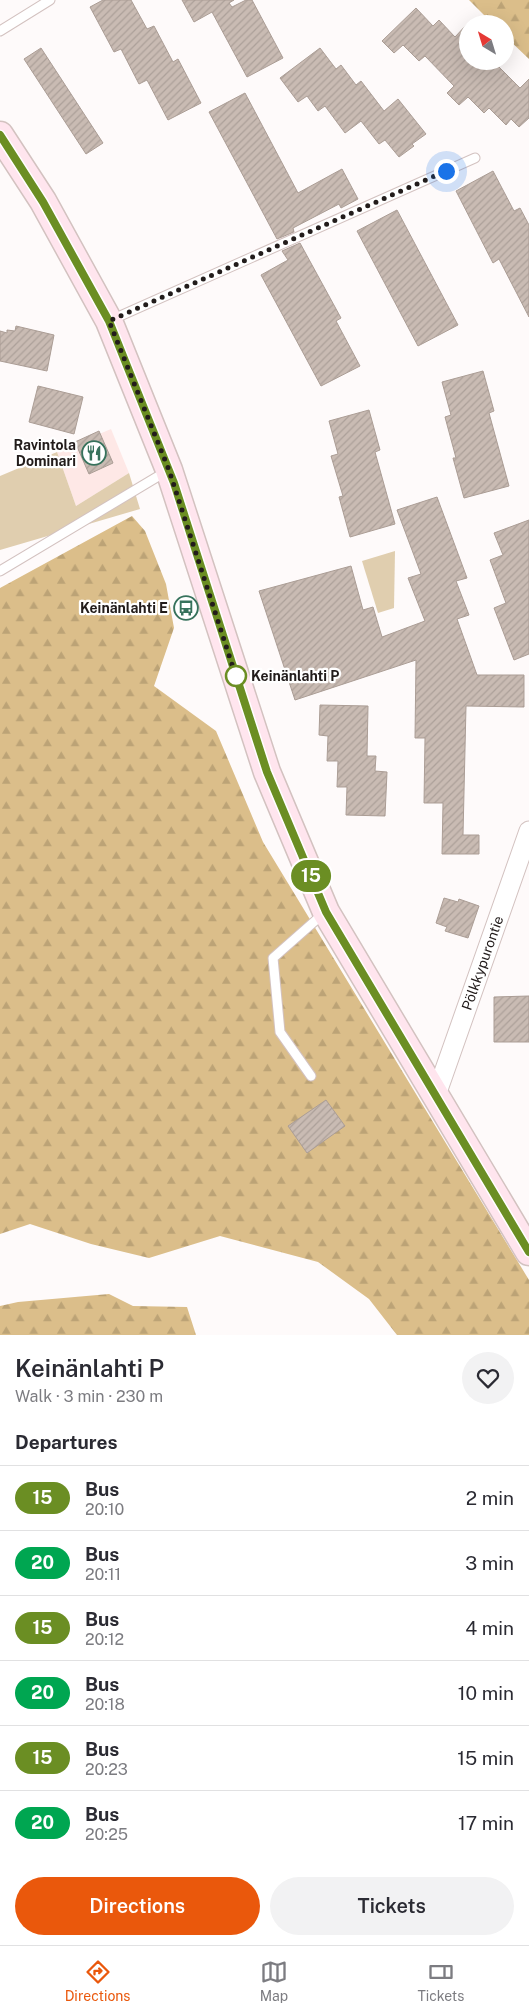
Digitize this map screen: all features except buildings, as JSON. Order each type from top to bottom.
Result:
[{"type":"main road","points":[[0,134],[43,202],[109,321],[169,470],[267,772],[326,912],[529,1252]]},
{"type":"street","name":"Pölkkypurontie","points":[[436,1094],[529,831]]},
{"type":"lane","points":[[0,31],[50,0]]},
{"type":"lane","points":[[109,321],[475,158]]},
{"type":"lane","points":[[0,572],[169,470]]},
{"type":"lane","points":[[311,1076],[280,1032],[273,958],[326,912]]},
{"type":"shaded area","points":[[111,429],[129,473],[76,506],[57,452]]},
{"type":"shaded area","points":[[57,452],[76,506],[129,473],[140,509],[0,550],[0,476]]},
{"type":"shaded area","points":[[395,551],[394,608],[378,613],[362,561]]},
{"type":"green space","points":[[469,0],[529,0],[529,59],[514,45],[514,15],[484,15]]},
{"type":"green space","points":[[132,516],[145,531],[166,584],[174,628],[154,686],[216,731],[263,842],[529,1280],[529,1335],[397,1335],[369,1299],[318,1262],[220,1236],[149,1258],[91,1244],[30,1224],[0,1234],[0,588]]},
{"type":"green space","points":[[109,1294],[133,1306],[187,1307],[196,1335],[0,1335],[0,1306],[18,1302]]},
{"type":"bus line","name":"15","points":[[0,135],[43,202],[109,321],[174,483],[267,772],[326,912],[529,1252]]},
{"type":"place","name":"Ravintola Dominari","points":[[94,453]]},
{"type":"place","name":"Keinänlahti E","points":[[186,608]]},
{"type":"place","name":"Keinänlahti P","points":[[236,676]]},
{"type":"route","points":[[236,676],[238,683],[183,509],[109,321],[446,171]]}]
